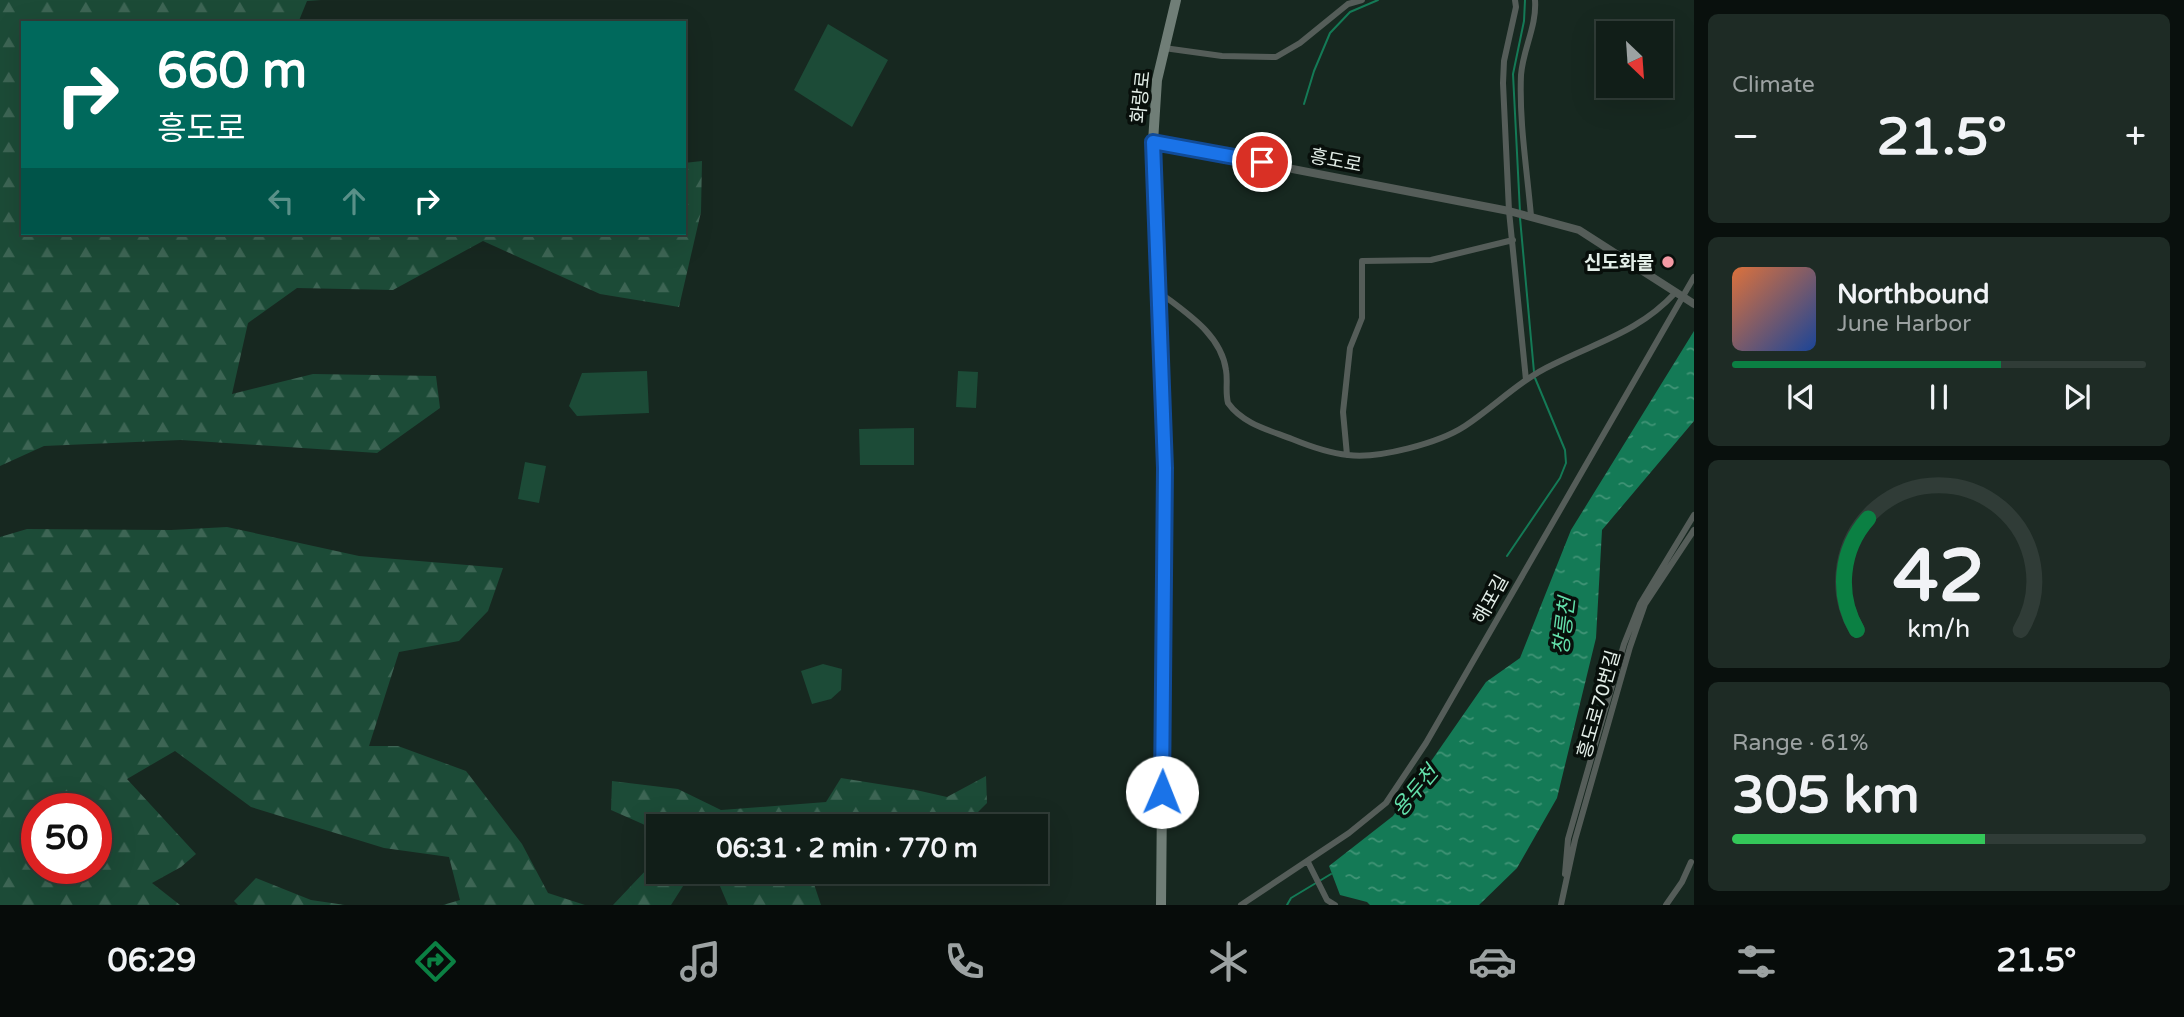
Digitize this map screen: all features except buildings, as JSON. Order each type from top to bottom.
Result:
[{"type":"main road","name":"화랑로","points":[[1161,905],[1165,468],[1153,142],[1157,80],[1176,0]]},
{"type":"street","name":"화랑로","points":[[1164,48],[1222,56],[1276,57],[1300,43],[1348,4],[1362,0]]},
{"type":"street","points":[[1515,0],[1516,7],[1504,61],[1503,83],[1513,240],[1528,379]]},
{"type":"street","points":[[1535,0],[1536,12],[1521,71],[1529,216],[1579,230],[1686,299]]},
{"type":"street","name":"흥도로","points":[[1153,142],[1529,216]]},
{"type":"street","points":[[1347,455],[1344,400],[1350,348],[1362,318],[1362,261],[1431,260],[1513,240]]},
{"type":"street","name":"해포길","points":[[1241,905],[1308,862],[1387,803],[1432,732],[1686,299],[1694,277]]},
{"type":"street","points":[[1159,292],[1211,335],[1221,351],[1227,371],[1228,403],[1245,420],[1309,446],[1347,455],[1367,456],[1443,437],[1462,428],[1539,372],[1632,328],[1663,306],[1686,299]]},
{"type":"street","points":[[1565,886],[1568,839],[1624,644],[1640,604],[1694,515]]},
{"type":"street","name":"흥도로70번길","points":[[1569,905],[1562,902],[1565,886],[1630,647],[1646,604],[1694,530]]},
{"type":"street","points":[[1308,862],[1327,900],[1335,905]]},
{"type":"street","points":[[1666,905],[1682,882],[1690,862]]},
{"type":"green space","points":[[0,0],[321,0],[307,1],[299,21],[21,21],[21,235],[686,235],[686,163],[702,161],[701,212],[679,307],[600,294],[483,241],[393,290],[297,288],[248,323],[232,394],[313,374],[436,376],[440,408],[377,453],[181,440],[44,446],[0,466]]},
{"type":"green space","points":[[828,24],[888,60],[852,127],[794,90]]},
{"type":"green space","points":[[647,371],[649,413],[577,416],[569,406],[582,373]]},
{"type":"green space","points":[[958,371],[978,372],[976,408],[956,407]]},
{"type":"green space","points":[[914,428],[914,465],[860,465],[859,429]]},
{"type":"green space","points":[[525,462],[546,466],[539,503],[518,499]]},
{"type":"green space","points":[[227,527],[359,556],[503,568],[488,611],[459,641],[399,652],[369,746],[398,746],[466,771],[522,844],[548,893],[585,905],[443,905],[460,900],[449,857],[384,848],[251,807],[175,751],[127,779],[196,854],[181,867],[152,883],[180,905],[0,905],[0,537],[27,529],[171,530]]},
{"type":"green space","points":[[823,664],[842,669],[841,690],[831,699],[812,704],[801,671]]},
{"type":"green space","points":[[986,776],[987,803],[976,814],[646,814],[646,825],[611,810],[612,781],[678,789],[721,810],[826,802],[841,778],[947,797]]},
{"type":"green space","points":[[646,870],[646,884],[684,884],[671,905],[613,905]]},
{"type":"green space","points":[[256,878],[311,900],[345,905],[238,905],[234,901]]},
{"type":"green space","points":[[719,884],[814,884],[821,905],[728,905]]},
{"type":"water","name":"창릉천","points":[[1694,331],[1694,421],[1602,530],[1596,638],[1557,798],[1517,868],[1479,905],[1370,905],[1340,895],[1329,866],[1393,816],[1486,682],[1520,658],[1571,530]]},
{"type":"waterway","points":[[1304,104],[1330,33],[1350,12],[1378,0]]},
{"type":"waterway","points":[[1520,212],[1513,74],[1524,21],[1525,0]]},
{"type":"waterway","points":[[1520,218],[1534,372]]},
{"type":"waterway","points":[[1507,556],[1560,478],[1566,463],[1565,450],[1535,378]]},
{"type":"waterway","name":"용두천","points":[[1321,880],[1331,874]]},
{"type":"waterway","name":"용두천","points":[[1287,905],[1291,898],[1316,883]]},
{"type":"place","name":"신도화물","points":[[1668,262]]},
{"type":"route","points":[[1162,792],[1165,468],[1153,142],[1262,162]]}]
